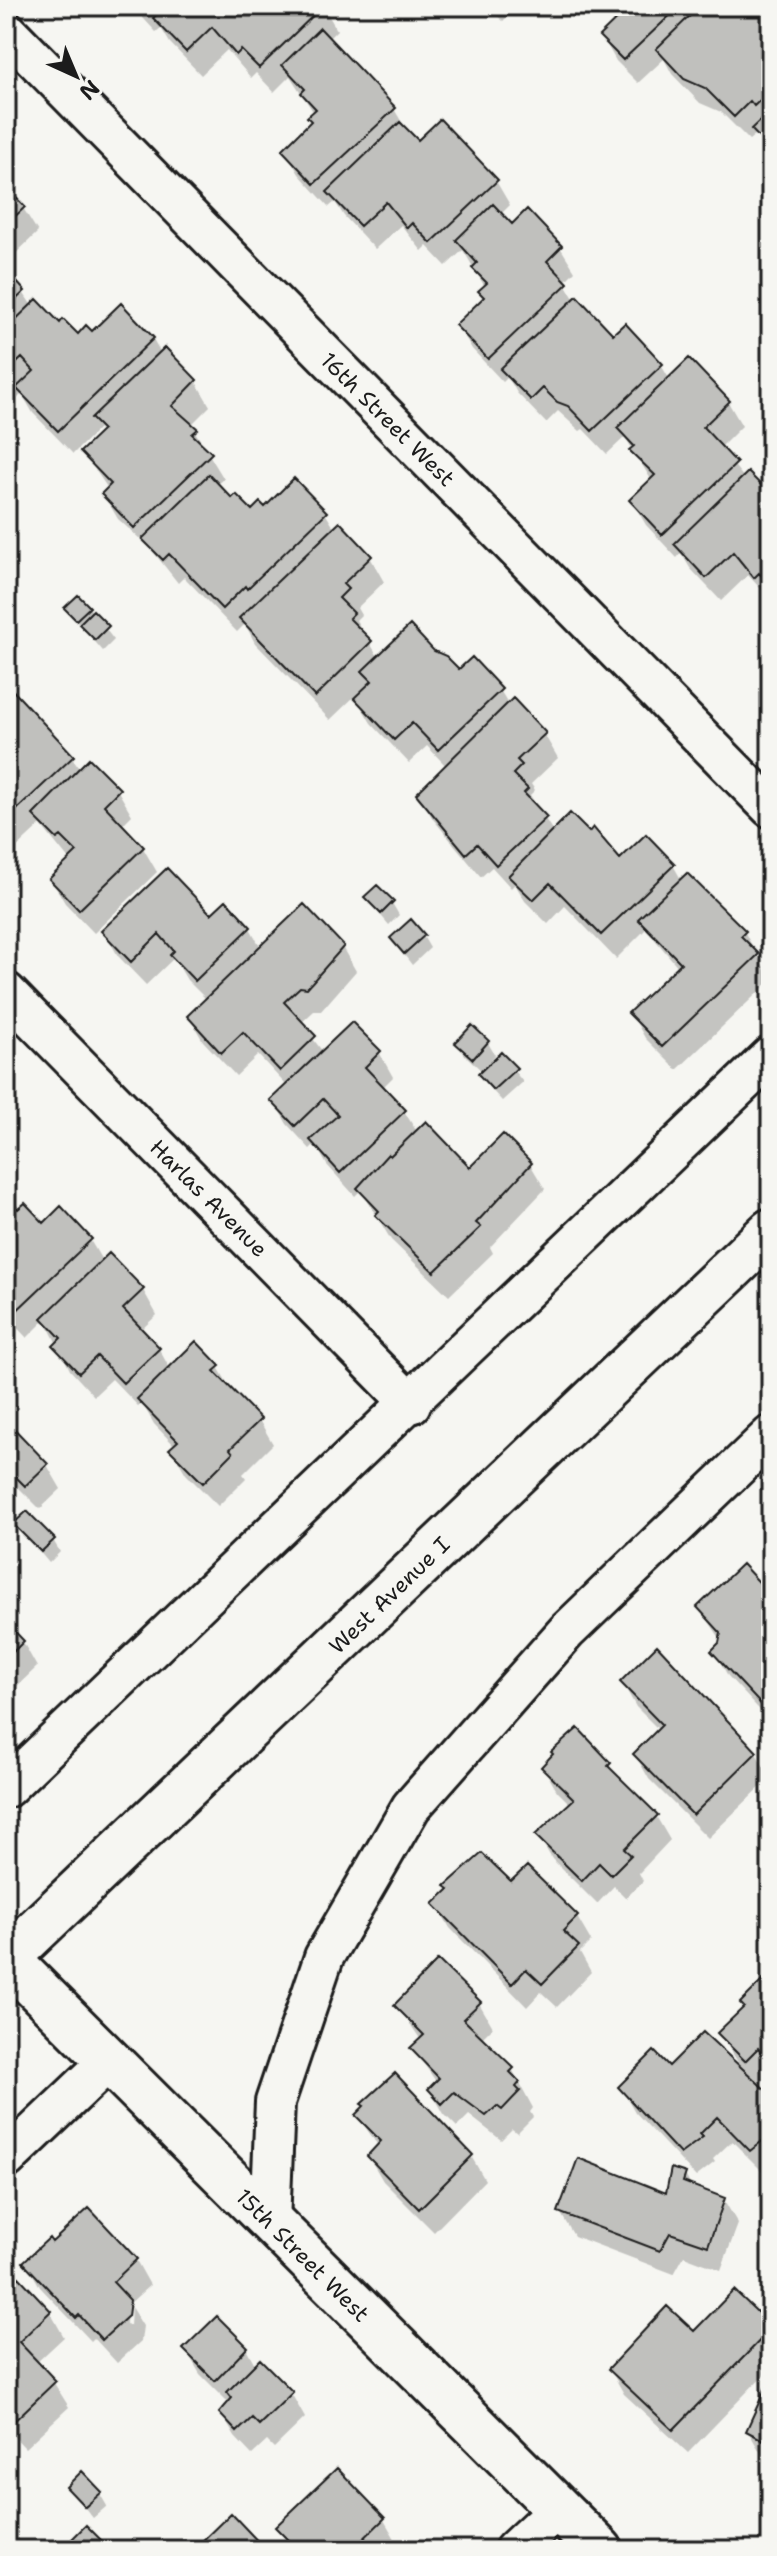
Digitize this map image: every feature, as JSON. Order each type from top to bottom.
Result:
[{"type":"main road","name":"West Avenue I","points":[[6,1959],[771,1231]]},
{"type":"main road","name":"15th Street West","points":[[6,1959],[600,2550]]},
{"type":"street","name":"16th Street West","points":[[6,30],[771,808]]},
{"type":"street","name":"Harlas Avenue","points":[[6,992],[411,1404]]},
{"type":"street","points":[[6,1788],[411,1404],[771,1056]]},
{"type":"street","points":[[270,2223],[275,2102],[324,1957],[411,1807],[567,1631],[771,1435]]},
{"type":"street","points":[[6,2159],[110,2060]]},
{"type":"street","points":[[514,2550],[559,2508]]},
{"type":"building","points":[[166,6],[323,6],[259,68],[241,50],[236,55],[212,27],[186,52],[153,18]]},
{"type":"building","points":[[626,6],[680,6],[623,60],[599,36],[628,8]]},
{"type":"building","points":[[700,6],[754,6],[771,19],[771,90],[754,106],[750,101],[734,117],[705,88],[684,79],[656,49]]},
{"type":"building","points":[[320,28],[396,108],[314,184],[282,150],[311,121],[307,117],[316,109],[301,93],[305,89],[282,65]]},
{"type":"building","points":[[771,110],[771,150],[751,129]]},
{"type":"building","points":[[440,119],[498,180],[431,243],[412,223],[407,228],[386,202],[360,226],[327,192],[400,122],[418,140]]},
{"type":"building","points":[[6,187],[25,207],[6,225]]},
{"type":"building","points":[[493,204],[512,224],[527,209],[562,246],[547,261],[568,283],[488,359],[455,325],[484,297],[478,291],[487,283],[472,268],[477,263],[456,240]]},
{"type":"building","points":[[6,270],[25,291],[6,309]]},
{"type":"building","points":[[577,296],[613,334],[625,323],[663,364],[592,431],[568,406],[557,402],[543,388],[531,400],[500,369]]},
{"type":"building","points":[[37,299],[60,323],[63,319],[78,334],[86,325],[92,331],[121,303],[154,338],[58,431],[16,388],[34,371],[22,358],[6,373],[6,329]]},
{"type":"building","points":[[165,347],[197,380],[172,406],[198,429],[192,434],[212,453],[134,528],[101,494],[111,484],[80,452],[103,430],[91,418]]},
{"type":"building","points":[[689,358],[730,401],[703,427],[737,463],[662,535],[629,500],[655,475],[629,450],[634,446],[617,428]]},
{"type":"building","points":[[748,472],[771,495],[771,586],[759,573],[754,578],[733,552],[706,578],[674,544]]},
{"type":"building","points":[[209,474],[232,498],[236,494],[252,510],[260,502],[265,507],[294,478],[327,512],[222,609],[169,554],[163,560],[142,539]]},
{"type":"building","points":[[340,522],[372,556],[343,584],[348,589],[339,598],[354,613],[349,618],[372,641],[315,697],[239,618]]},
{"type":"building","points":[[78,595],[90,607],[76,620],[64,608]]},
{"type":"building","points":[[93,610],[109,626],[95,640],[79,624]]},
{"type":"building","points":[[410,625],[434,651],[446,656],[459,669],[472,657],[502,689],[438,750],[412,723],[394,740],[354,698],[372,681],[362,671]]},
{"type":"building","points":[[6,683],[74,756],[6,820]]},
{"type":"building","points":[[513,698],[546,733],[517,760],[522,765],[513,774],[528,789],[524,793],[547,817],[496,865],[477,844],[466,854],[416,794]]},
{"type":"building","points":[[89,758],[120,789],[104,805],[144,847],[79,910],[49,879],[77,852],[61,836],[57,839],[33,815]]},
{"type":"building","points":[[570,813],[589,832],[593,827],[620,859],[646,834],[675,864],[601,935],[550,883],[533,900],[508,876]]},
{"type":"building","points":[[167,868],[211,914],[226,900],[251,927],[195,981],[170,955],[174,951],[159,934],[131,962],[101,931]]},
{"type":"building","points":[[687,873],[746,931],[741,936],[759,954],[662,1047],[628,1013],[681,963],[638,919]]},
{"type":"building","points":[[377,885],[394,901],[381,914],[364,897]]},
{"type":"building","points":[[304,904],[344,946],[307,988],[300,987],[284,1002],[316,1036],[280,1071],[243,1032],[221,1053],[187,1016]]},
{"type":"building","points":[[411,919],[425,935],[404,954],[390,938]]},
{"type":"building","points":[[352,1022],[381,1051],[365,1067],[406,1110],[340,1173],[310,1140],[338,1115],[323,1099],[295,1126],[270,1100]]},
{"type":"building","points":[[472,1025],[489,1041],[473,1059],[455,1043]]},
{"type":"building","points":[[501,1052],[517,1068],[493,1090],[478,1074]]},
{"type":"building","points":[[426,1121],[470,1167],[503,1134],[532,1163],[476,1223],[481,1227],[434,1272],[375,1215],[379,1211],[357,1188],[388,1154],[390,1156]]},
{"type":"building","points":[[6,1196],[18,1209],[25,1203],[44,1223],[61,1206],[92,1239],[12,1315],[6,1309]]},
{"type":"building","points":[[109,1253],[144,1289],[123,1309],[160,1348],[123,1383],[97,1356],[79,1373],[53,1346],[61,1338],[42,1318]]},
{"type":"building","points":[[196,1341],[220,1366],[214,1371],[261,1419],[230,1449],[233,1453],[203,1483],[169,1449],[178,1441],[137,1399]]},
{"type":"building","points":[[6,1420],[48,1464],[25,1486],[6,1467]]},
{"type":"building","points":[[27,1511],[55,1539],[41,1552],[13,1524]]},
{"type":"building","points":[[742,1564],[771,1595],[771,1618],[764,1624],[771,1631],[771,1708],[767,1711],[711,1651],[719,1643],[721,1633],[697,1607]]},
{"type":"building","points":[[6,1622],[24,1641],[6,1659]]},
{"type":"building","points":[[657,1645],[757,1752],[693,1815],[633,1754],[662,1725],[620,1682]]},
{"type":"building","points":[[578,1728],[611,1763],[608,1766],[658,1815],[624,1849],[631,1855],[611,1875],[599,1863],[582,1881],[535,1835],[574,1799],[541,1767],[553,1754],[551,1752]]},
{"type":"building","points":[[482,1853],[511,1881],[527,1866],[578,1916],[563,1931],[579,1946],[542,1984],[526,1969],[512,1984],[433,1904],[449,1889],[445,1886]]},
{"type":"building","points":[[438,1960],[481,2002],[463,2019],[514,2068],[510,2072],[520,2082],[516,2087],[520,2091],[502,2110],[497,2106],[486,2116],[454,2092],[442,2104],[428,2089],[439,2078],[410,2048],[424,2035],[394,2005]]},
{"type":"building","points":[[768,1975],[771,2062],[758,2048],[745,2061],[717,2033],[744,2007],[740,2003]]},
{"type":"building","points":[[703,2032],[771,2095],[771,2134],[750,2151],[717,2117],[700,2134],[703,2137],[680,2154],[618,2087],[654,2051],[669,2066]]},
{"type":"building","points":[[395,2073],[473,2155],[419,2209],[367,2156],[381,2141],[355,2115],[364,2106],[361,2104]]},
{"type":"building","points":[[578,2158],[666,2193],[671,2168],[686,2173],[683,2182],[725,2198],[708,2246],[670,2233],[660,2251],[558,2212]]},
{"type":"building","points":[[89,2208],[137,2259],[113,2282],[130,2300],[128,2316],[102,2340],[79,2315],[76,2318],[23,2262],[49,2238],[52,2242]]},
{"type":"building","points":[[19,2277],[51,2311],[19,2342],[56,2381],[10,2425],[6,2421],[6,2290]]},
{"type":"building","points":[[734,2290],[771,2325],[771,2329],[673,2430],[608,2369],[667,2306],[694,2331]]},
{"type":"building","points":[[217,2316],[248,2347],[215,2381],[183,2349]]},
{"type":"building","points":[[260,2359],[293,2392],[259,2425],[252,2418],[237,2432],[219,2413],[232,2398],[227,2392]]},
{"type":"building","points":[[771,2376],[771,2444],[746,2431]]},
{"type":"building","points":[[337,2468],[385,2518],[352,2550],[298,2550],[275,2527]]},
{"type":"building","points":[[82,2471],[102,2492],[85,2507],[66,2487]]},
{"type":"building","points":[[231,2513],[266,2550],[193,2550]]},
{"type":"building","points":[[86,2525],[104,2543],[96,2550],[84,2550],[72,2539]]}]
